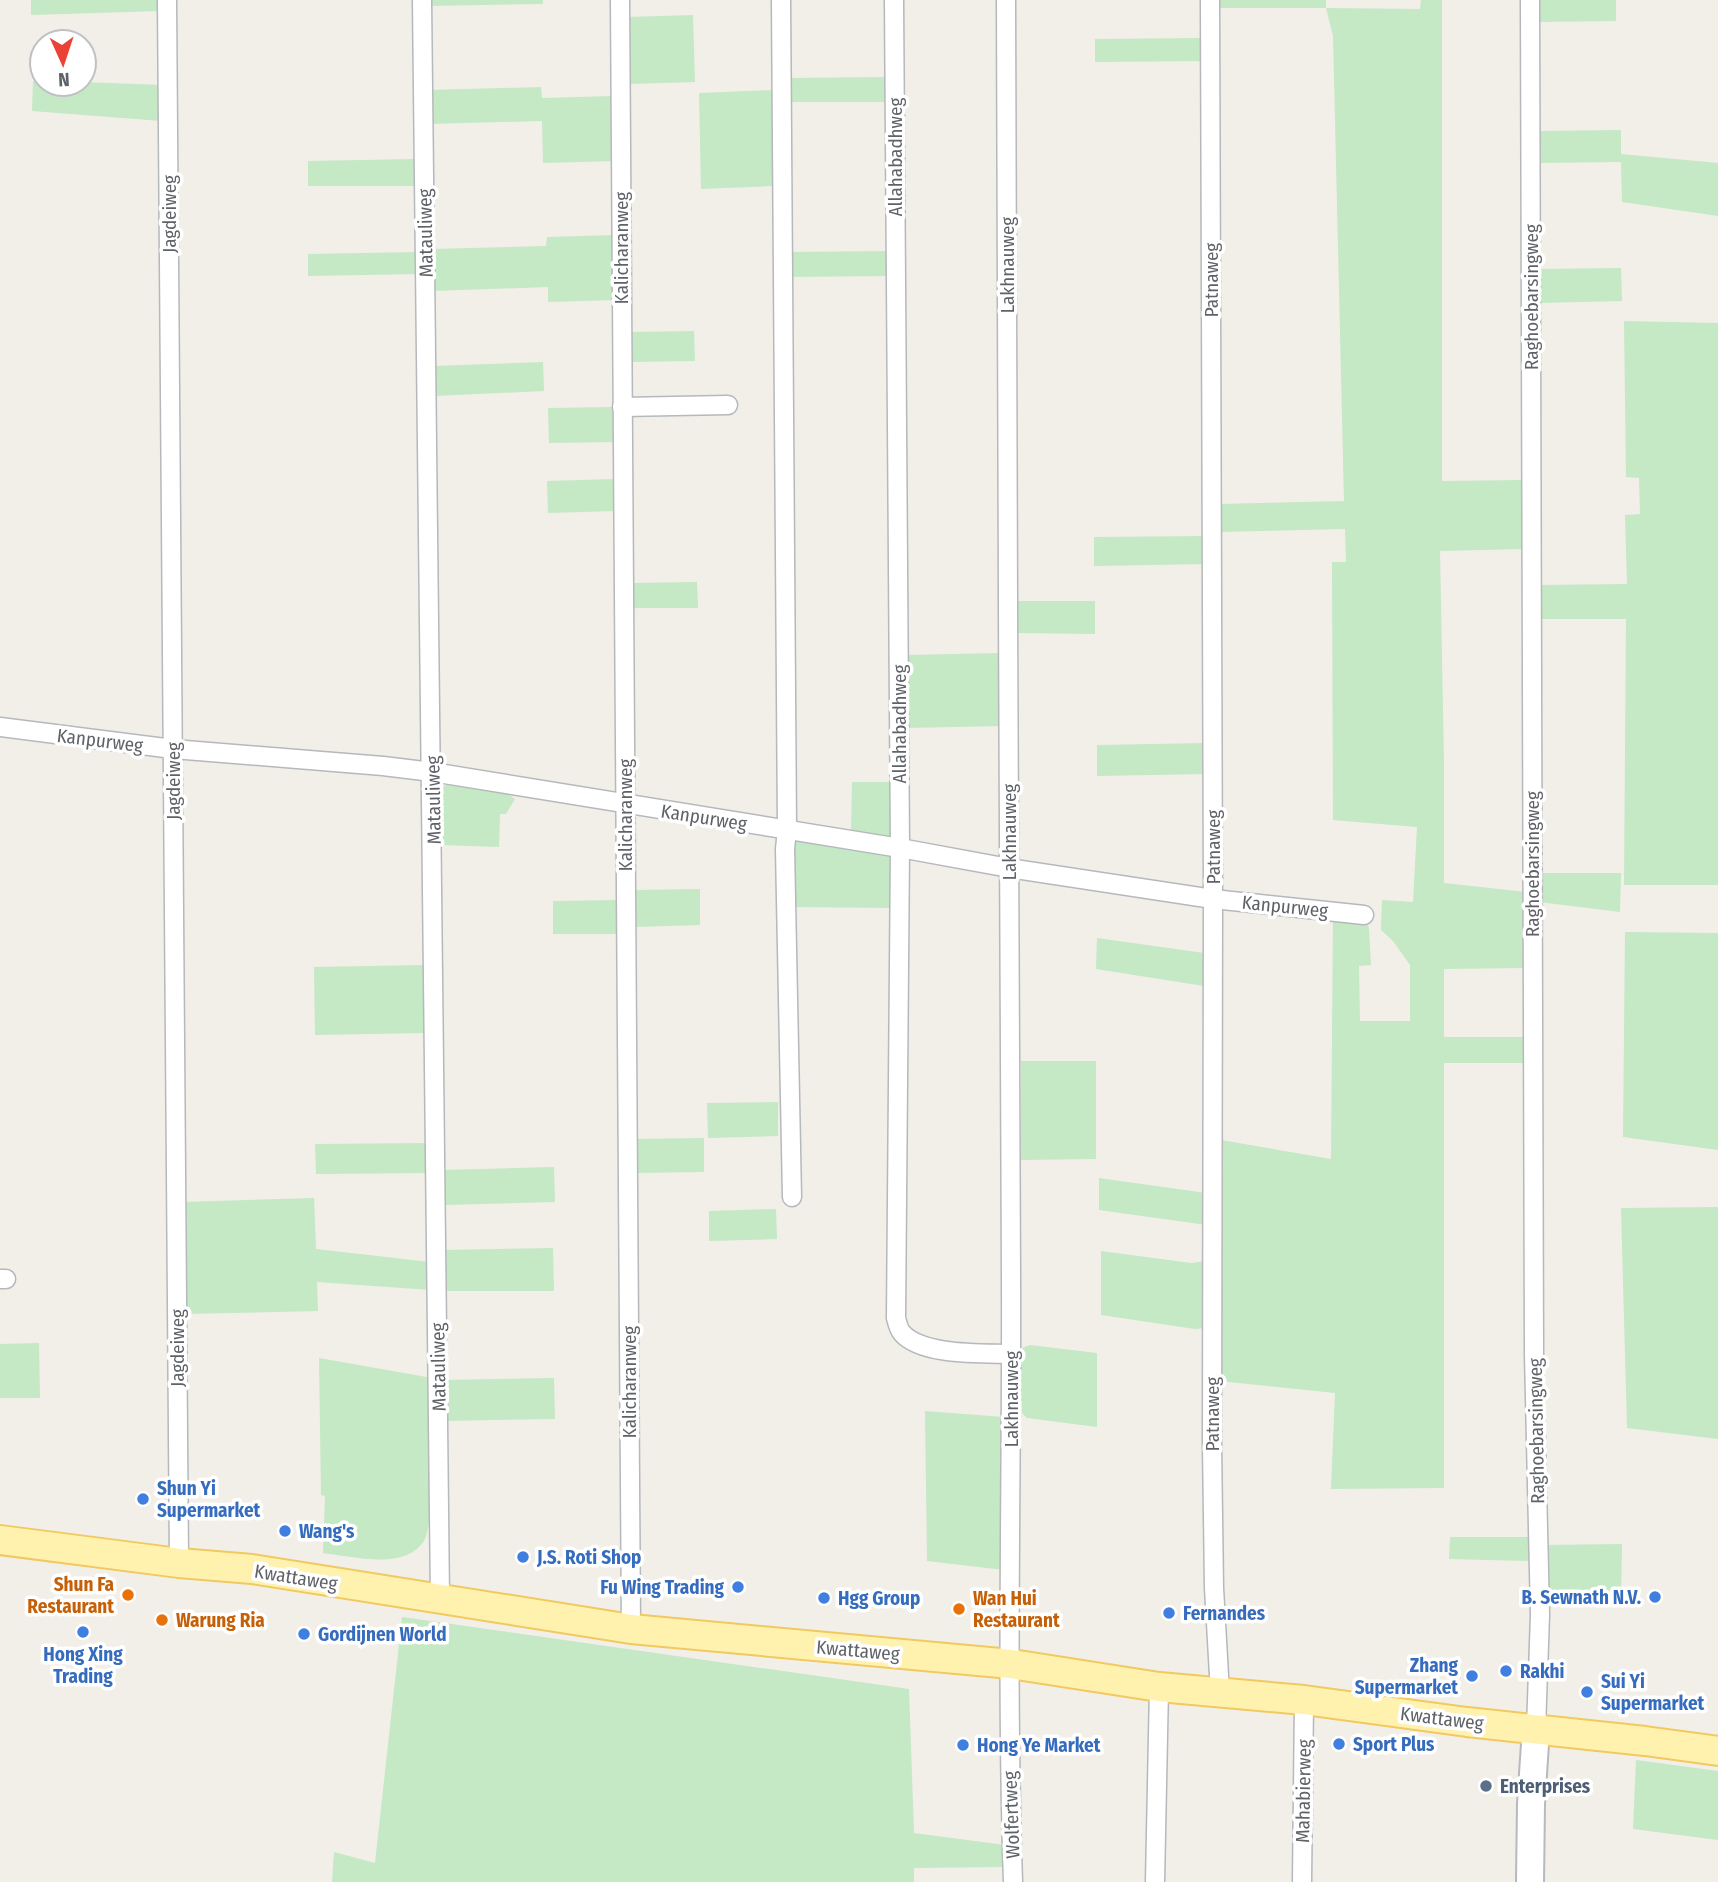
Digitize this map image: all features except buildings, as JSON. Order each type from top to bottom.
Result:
[{"type":"main road","name":"Kwattaweg","points":[[0,1539],[179,1563],[252,1569],[631,1629],[1011,1664],[1159,1687],[1304,1700],[1718,1751]]},
{"type":"street","name":"Jagdeiweg","points":[[167,0],[179,1563]]},
{"type":"street","name":"Matauliweg","points":[[422,0],[440,1599]]},
{"type":"street","name":"Kalicharanweg","points":[[620,0],[631,1629]]},
{"type":"street","points":[[781,0],[787,830],[785,863],[792,1197]]},
{"type":"street","name":"Allahabadhweg","points":[[894,0],[900,848],[896,1318],[901,1333],[924,1347],[957,1353],[1011,1354]]},
{"type":"street","name":"Lakhnauweg","points":[[1006,0],[1011,1664]]},
{"type":"street","name":"Patnaweg","points":[[1210,0],[1212,1444],[1214,1588],[1220,1693]]},
{"type":"street","name":"Raghoebarsingweg","points":[[1530,0],[1534,1328],[1540,1615],[1536,1729]]},
{"type":"street","points":[[622,407],[728,405]]},
{"type":"street","name":"Kanpurweg","points":[[0,727],[173,749],[432,772],[1009,868],[1213,899],[1364,915]]},
{"type":"street","name":"Wolfertweg","points":[[1011,1664],[1009,1755],[1013,1882]]},
{"type":"street","points":[[1155,1882],[1159,1687]]},
{"type":"street","name":"Mahabierweg","points":[[1302,1882],[1304,1700]]},
{"type":"street","points":[[1530,1882],[1536,1729]]},
{"type":"green space","points":[[31,0],[161,0],[161,11],[31,15]]},
{"type":"green space","points":[[428,0],[543,0],[543,4],[428,6]]},
{"type":"green space","points":[[1218,0],[1326,0],[1326,8],[1218,8]]},
{"type":"green space","points":[[1421,0],[1442,0],[1442,481],[1524,480],[1525,549],[1440,551],[1444,883],[1526,892],[1525,968],[1444,969],[1444,1037],[1525,1037],[1525,1063],[1444,1063],[1444,1488],[1331,1489],[1335,1393],[1219,1381],[1221,1140],[1331,1159],[1333,916],[1366,921],[1369,928],[1371,965],[1359,966],[1360,1021],[1410,1021],[1410,965],[1393,941],[1381,930],[1382,900],[1413,902],[1417,827],[1333,820],[1332,562],[1346,562],[1345,529],[1220,532],[1219,504],[1344,501],[1333,36],[1326,8],[1420,9]]},
{"type":"green space","points":[[1535,0],[1616,0],[1616,21],[1535,22]]},
{"type":"green space","points":[[693,15],[695,82],[629,84],[628,17]]},
{"type":"green space","points":[[1204,38],[1204,61],[1095,62],[1095,39]]},
{"type":"green space","points":[[889,77],[889,102],[786,102],[786,78]]},
{"type":"green space","points":[[98,83],[161,85],[161,121],[32,111],[32,98],[98,98]]},
{"type":"green space","points":[[541,87],[542,98],[614,96],[616,161],[543,163],[542,121],[429,124],[428,90]]},
{"type":"green space","points":[[773,90],[774,186],[701,189],[699,93]]},
{"type":"green space","points":[[1621,130],[1621,154],[1718,163],[1718,216],[1622,202],[1621,162],[1537,163],[1537,131]]},
{"type":"green space","points":[[417,159],[417,186],[308,186],[308,161]]},
{"type":"green space","points":[[615,235],[616,300],[548,302],[548,287],[432,291],[431,249],[546,246],[547,237]]},
{"type":"green space","points":[[891,251],[891,276],[786,277],[786,252]]},
{"type":"green space","points":[[418,252],[419,274],[308,276],[308,254]]},
{"type":"green space","points":[[1621,268],[1622,301],[1538,303],[1538,269]]},
{"type":"green space","points":[[1624,321],[1718,323],[1718,885],[1624,885],[1626,619],[1538,619],[1538,585],[1627,584],[1625,515],[1640,514],[1639,478],[1626,477]]},
{"type":"green space","points":[[694,331],[695,361],[629,362],[629,332]]},
{"type":"green space","points":[[543,362],[544,391],[435,396],[434,366]]},
{"type":"green space","points":[[616,407],[617,442],[549,443],[548,408]]},
{"type":"green space","points":[[616,479],[617,511],[548,513],[547,481]]},
{"type":"green space","points":[[1207,536],[1207,564],[1094,566],[1094,537]]},
{"type":"green space","points":[[697,582],[698,608],[631,608],[631,583]]},
{"type":"green space","points":[[1016,601],[1095,601],[1095,634],[1015,633]]},
{"type":"green space","points":[[1002,653],[1002,726],[905,728],[905,655]]},
{"type":"green space","points":[[1206,743],[1207,774],[1097,776],[1097,745]]},
{"type":"green space","points":[[852,782],[893,782],[892,835],[888,838],[851,833]]},
{"type":"green space","points":[[447,784],[505,792],[515,799],[506,814],[500,814],[499,847],[440,845],[441,789]]},
{"type":"green space","points":[[793,838],[892,855],[893,908],[787,907]]},
{"type":"green space","points":[[1538,873],[1621,873],[1620,912],[1539,902]]},
{"type":"green space","points":[[700,889],[700,925],[634,927],[634,890]]},
{"type":"green space","points":[[620,900],[620,934],[553,934],[553,901]]},
{"type":"green space","points":[[1625,932],[1718,933],[1718,1150],[1623,1137]]},
{"type":"green space","points":[[1097,938],[1204,953],[1204,986],[1096,969]]},
{"type":"green space","points":[[425,965],[426,1033],[315,1035],[314,967]]},
{"type":"green space","points":[[1021,1061],[1096,1061],[1096,1159],[1021,1160]]},
{"type":"green space","points":[[778,1102],[778,1136],[708,1138],[707,1103]]},
{"type":"green space","points":[[704,1138],[704,1172],[635,1173],[634,1139]]},
{"type":"green space","points":[[429,1143],[429,1173],[316,1174],[315,1144]]},
{"type":"green space","points":[[554,1167],[555,1202],[443,1205],[442,1170]]},
{"type":"green space","points":[[1099,1178],[1206,1193],[1207,1225],[1099,1210]]},
{"type":"green space","points":[[314,1198],[316,1249],[430,1262],[430,1290],[317,1282],[318,1311],[184,1314],[182,1202]]},
{"type":"green space","points":[[1718,1207],[1718,1439],[1627,1428],[1621,1208]]},
{"type":"green space","points":[[776,1209],[777,1239],[709,1241],[709,1211]]},
{"type":"green space","points":[[553,1248],[554,1291],[443,1291],[442,1250]]},
{"type":"green space","points":[[1101,1251],[1191,1263],[1205,1261],[1205,1328],[1195,1329],[1101,1315]]},
{"type":"green space","points":[[39,1343],[40,1398],[0,1398],[0,1344]]},
{"type":"green space","points":[[1030,1345],[1097,1353],[1097,1427],[1027,1418],[1022,1413],[1020,1349]]},
{"type":"green space","points":[[319,1358],[432,1378],[429,1523],[425,1539],[417,1549],[406,1556],[378,1560],[323,1553],[325,1496],[321,1495]]},
{"type":"green space","points":[[554,1378],[555,1419],[444,1421],[443,1380]]},
{"type":"green space","points":[[925,1411],[1004,1417],[1004,1570],[927,1561]]},
{"type":"green space","points":[[1450,1537],[1530,1537],[1531,1561],[1449,1559]]},
{"type":"green space","points":[[1622,1544],[1621,1599],[1546,1595],[1544,1545]]},
{"type":"green space","points":[[402,1617],[909,1689],[914,1833],[1005,1845],[1005,1867],[914,1868],[914,1882],[332,1882],[334,1852],[375,1863]]},
{"type":"green space","points":[[1636,1760],[1718,1771],[1718,1840],[1633,1829]]},
{"type":"place","name":"Shun Yi Supermarket","points":[[143,1499]]},
{"type":"place","name":"Wang's","points":[[285,1531]]},
{"type":"place","name":"J.S. Roti Shop","points":[[523,1557]]},
{"type":"place","name":"Fu Wing Trading","points":[[738,1587]]},
{"type":"place","name":"Shun Fa Restaurant","points":[[128,1595]]},
{"type":"place","name":"B. Sewnath N.V.","points":[[1655,1597]]},
{"type":"place","name":"Hgg Group","points":[[824,1598]]},
{"type":"place","name":"Wan Hui Restaurant","points":[[959,1609]]},
{"type":"place","name":"Fernandes","points":[[1169,1613]]},
{"type":"place","name":"Warung Ria","points":[[162,1620]]},
{"type":"place","name":"Hong Xing Trading","points":[[83,1632]]},
{"type":"place","name":"Gordijnen World","points":[[304,1634]]},
{"type":"place","name":"Rakhi","points":[[1506,1671]]},
{"type":"place","name":"Zhang Supermarket","points":[[1472,1676]]},
{"type":"place","name":"Sui Yi Supermarket","points":[[1587,1692]]},
{"type":"place","name":"Sport Plus","points":[[1339,1744]]},
{"type":"place","name":"Hong Ye Market","points":[[963,1745]]},
{"type":"place","name":"Enterprises","points":[[1486,1786]]}]
